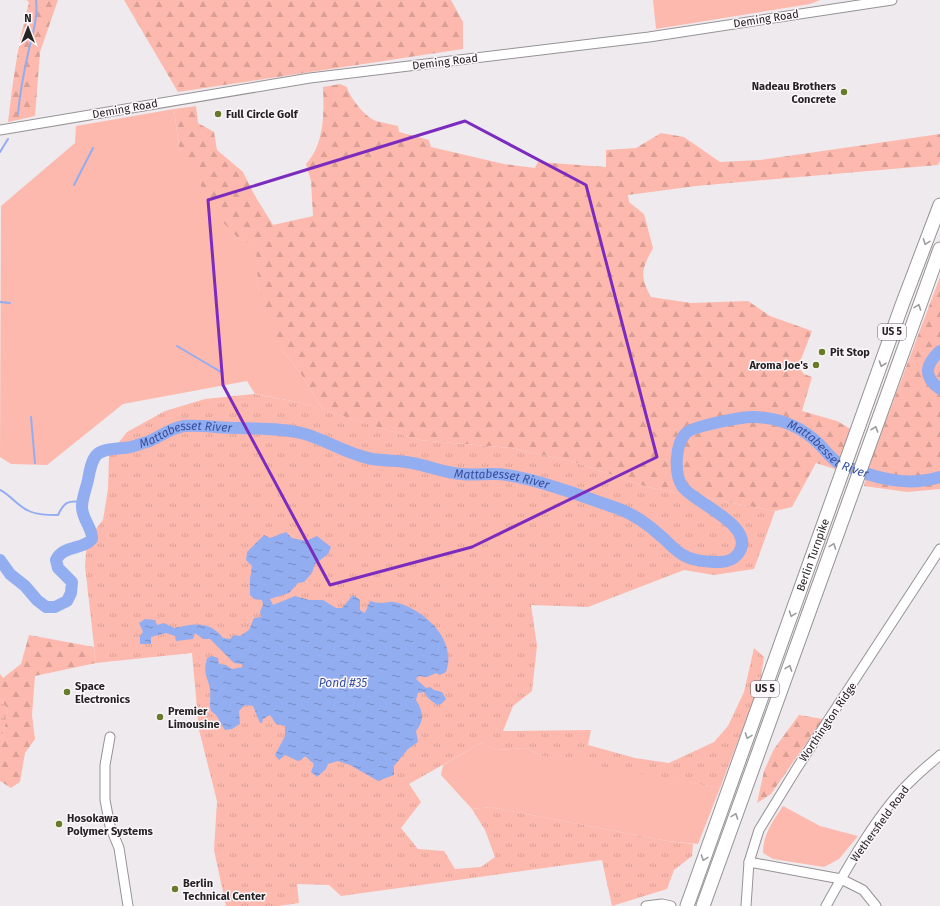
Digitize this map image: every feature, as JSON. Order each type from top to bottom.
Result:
[{"type":"highway","name":"Berlin Turnpike","points":[[687,906],[846,466],[902,305],[940,205]]},
{"type":"highway","name":"Berlin Turnpike","points":[[704,906],[940,249]]},
{"type":"street","name":"Deming Road","points":[[0,130],[310,78],[649,37],[832,4],[892,0]]},
{"type":"street","name":"Worthington Ridge","points":[[746,906],[749,862],[759,830],[789,780],[940,550]]},
{"type":"street","points":[[110,737],[104,765],[105,800],[110,826],[119,848],[128,906]]},
{"type":"street","name":"Wethersfield Road","points":[[826,906],[840,879],[893,802],[912,780],[940,755]]},
{"type":"street","points":[[749,862],[840,879],[863,890],[876,906]]},
{"type":"street","points":[[646,906],[662,904],[671,906]]},
{"type":"highlighted area","points":[[465,121],[586,185],[657,457],[472,547],[330,585],[223,385],[208,200]]},
{"type":"green space","points":[[27,0],[58,0],[40,52],[35,116],[8,122],[19,47],[29,3]]},
{"type":"green space","points":[[124,0],[451,0],[463,22],[463,49],[178,92]]},
{"type":"green space","points":[[653,0],[820,0],[810,4],[656,29]]},
{"type":"green space","points":[[340,84],[347,87],[358,107],[367,116],[376,121],[398,126],[399,132],[429,140],[431,147],[504,164],[535,168],[538,162],[606,167],[606,150],[636,148],[661,133],[684,137],[720,162],[760,160],[940,134],[940,161],[938,165],[696,186],[628,195],[629,202],[644,214],[653,248],[646,261],[643,272],[643,277],[651,297],[691,303],[748,301],[770,316],[812,331],[798,367],[804,374],[812,377],[802,411],[837,421],[854,431],[838,470],[816,463],[792,507],[775,511],[647,487],[574,462],[511,448],[419,440],[323,410],[299,371],[284,352],[266,312],[258,288],[256,247],[237,237],[220,219],[179,147],[174,109],[196,106],[198,123],[214,132],[217,150],[243,172],[255,196],[273,225],[313,216],[311,181],[306,164],[317,147],[320,137],[323,117],[323,87]]},
{"type":"green space","points":[[174,109],[179,147],[237,237],[257,247],[258,288],[284,352],[299,371],[323,410],[302,403],[255,394],[247,381],[123,404],[47,465],[11,464],[0,457],[1,206],[75,143],[76,126]]},
{"type":"green space","points":[[940,277],[940,489],[907,492],[864,486],[868,468]]},
{"type":"green space","points":[[254,394],[302,403],[419,440],[511,448],[574,462],[647,487],[775,511],[754,569],[714,575],[684,570],[588,607],[531,605],[537,646],[532,691],[513,706],[503,731],[591,730],[588,745],[635,758],[669,763],[714,742],[728,726],[744,692],[754,648],[764,657],[760,683],[720,788],[542,756],[525,748],[496,750],[483,742],[409,784],[421,802],[401,828],[418,849],[444,851],[455,869],[481,867],[495,857],[485,830],[472,809],[490,807],[667,841],[693,844],[692,856],[674,870],[667,889],[612,906],[602,860],[341,896],[329,885],[297,884],[299,903],[278,906],[226,906],[214,850],[217,801],[199,730],[192,653],[96,663],[85,566],[87,540],[103,520],[108,489],[109,455],[127,432],[165,411],[205,399]]},
{"type":"green space","points":[[29,635],[94,647],[96,663],[35,676],[32,715],[35,739],[25,753],[20,782],[11,788],[0,781],[0,739],[3,735],[8,710],[0,698],[0,674],[3,678],[21,664]]},
{"type":"green space","points":[[0,698],[8,710],[3,735],[0,739]]},
{"type":"green space","points":[[799,715],[823,719],[771,794],[757,803],[764,771],[774,749]]},
{"type":"green space","points":[[483,742],[496,750],[525,748],[542,756],[588,763],[720,788],[698,844],[667,841],[490,807],[472,809],[441,775],[443,765]]},
{"type":"green space","points":[[783,806],[820,826],[858,836],[839,859],[824,867],[773,859],[763,853],[763,846],[769,828]]},
{"type":"water","name":"Pond #35","points":[[286,532],[292,538],[306,541],[317,536],[331,547],[328,554],[315,564],[312,573],[304,582],[298,583],[289,593],[270,599],[273,605],[295,596],[309,600],[323,600],[336,608],[342,608],[353,595],[360,600],[360,610],[365,613],[370,601],[380,603],[394,602],[405,605],[426,618],[442,637],[447,648],[448,660],[446,672],[440,675],[436,673],[427,677],[419,676],[416,679],[426,688],[430,687],[434,690],[442,692],[446,699],[441,704],[437,705],[428,698],[424,692],[418,693],[416,700],[420,708],[422,719],[416,731],[418,742],[408,749],[394,766],[394,775],[378,781],[350,765],[338,761],[328,764],[326,769],[317,777],[311,772],[314,764],[305,756],[298,761],[285,755],[279,760],[275,755],[285,736],[285,726],[276,724],[270,715],[263,719],[262,723],[260,723],[253,706],[245,705],[239,711],[240,724],[232,729],[225,730],[216,715],[211,711],[210,689],[205,671],[207,658],[212,656],[218,658],[219,664],[226,665],[232,669],[243,667],[242,664],[234,663],[210,639],[203,639],[195,633],[193,639],[176,641],[175,636],[166,633],[151,637],[151,644],[140,644],[140,636],[143,632],[139,623],[145,619],[155,620],[157,625],[164,623],[174,628],[188,625],[207,626],[218,632],[223,638],[230,639],[234,635],[240,636],[249,630],[254,618],[261,617],[260,612],[263,605],[262,600],[254,599],[250,595],[252,566],[246,560],[247,552],[264,535],[270,538]]},
{"type":"waterway","points":[[18,114],[24,73],[36,19],[36,0]]},
{"type":"waterway","points":[[0,152],[8,139]]},
{"type":"waterway","points":[[74,185],[93,148]]},
{"type":"waterway","points":[[0,302],[10,303]]},
{"type":"waterway","points":[[177,346],[221,372]]},
{"type":"waterway","name":"Mattabesset River","points":[[940,351],[929,365],[928,370],[930,379],[940,389]]},
{"type":"waterway","points":[[31,417],[35,463]]},
{"type":"waterway","name":"Mattabesset River","points":[[0,560],[10,574],[25,586],[37,600],[46,607],[55,607],[67,601],[71,593],[72,582],[58,568],[56,560],[63,552],[84,545],[92,539],[91,531],[82,511],[82,507],[83,497],[94,458],[101,452],[135,446],[184,426],[289,431],[305,434],[354,454],[372,459],[407,462],[456,473],[501,474],[535,481],[625,511],[647,524],[682,554],[689,558],[711,562],[725,562],[732,559],[738,554],[742,544],[740,534],[732,525],[722,516],[688,493],[679,480],[677,459],[682,438],[686,433],[699,427],[749,417],[773,419],[790,424],[805,432],[839,463],[866,474],[897,481],[929,480],[940,477]]},
{"type":"waterway","points":[[0,490],[23,508],[34,513],[58,515],[62,507],[67,503],[74,501],[83,502]]},
{"type":"place","name":"Nadeau Brothers Concrete","points":[[844,92]]},
{"type":"place","name":"Full Circle Golf","points":[[218,114]]},
{"type":"place","name":"Pit Stop","points":[[822,352]]},
{"type":"place","name":"Aroma Joe's","points":[[816,365]]},
{"type":"place","name":"Space Electronics","points":[[67,692]]},
{"type":"place","name":"Premier Limousine","points":[[160,717]]},
{"type":"place","name":"Hosokawa Polymer Systems","points":[[59,824]]},
{"type":"place","name":"Berlin Technical Center","points":[[175,889]]}]
